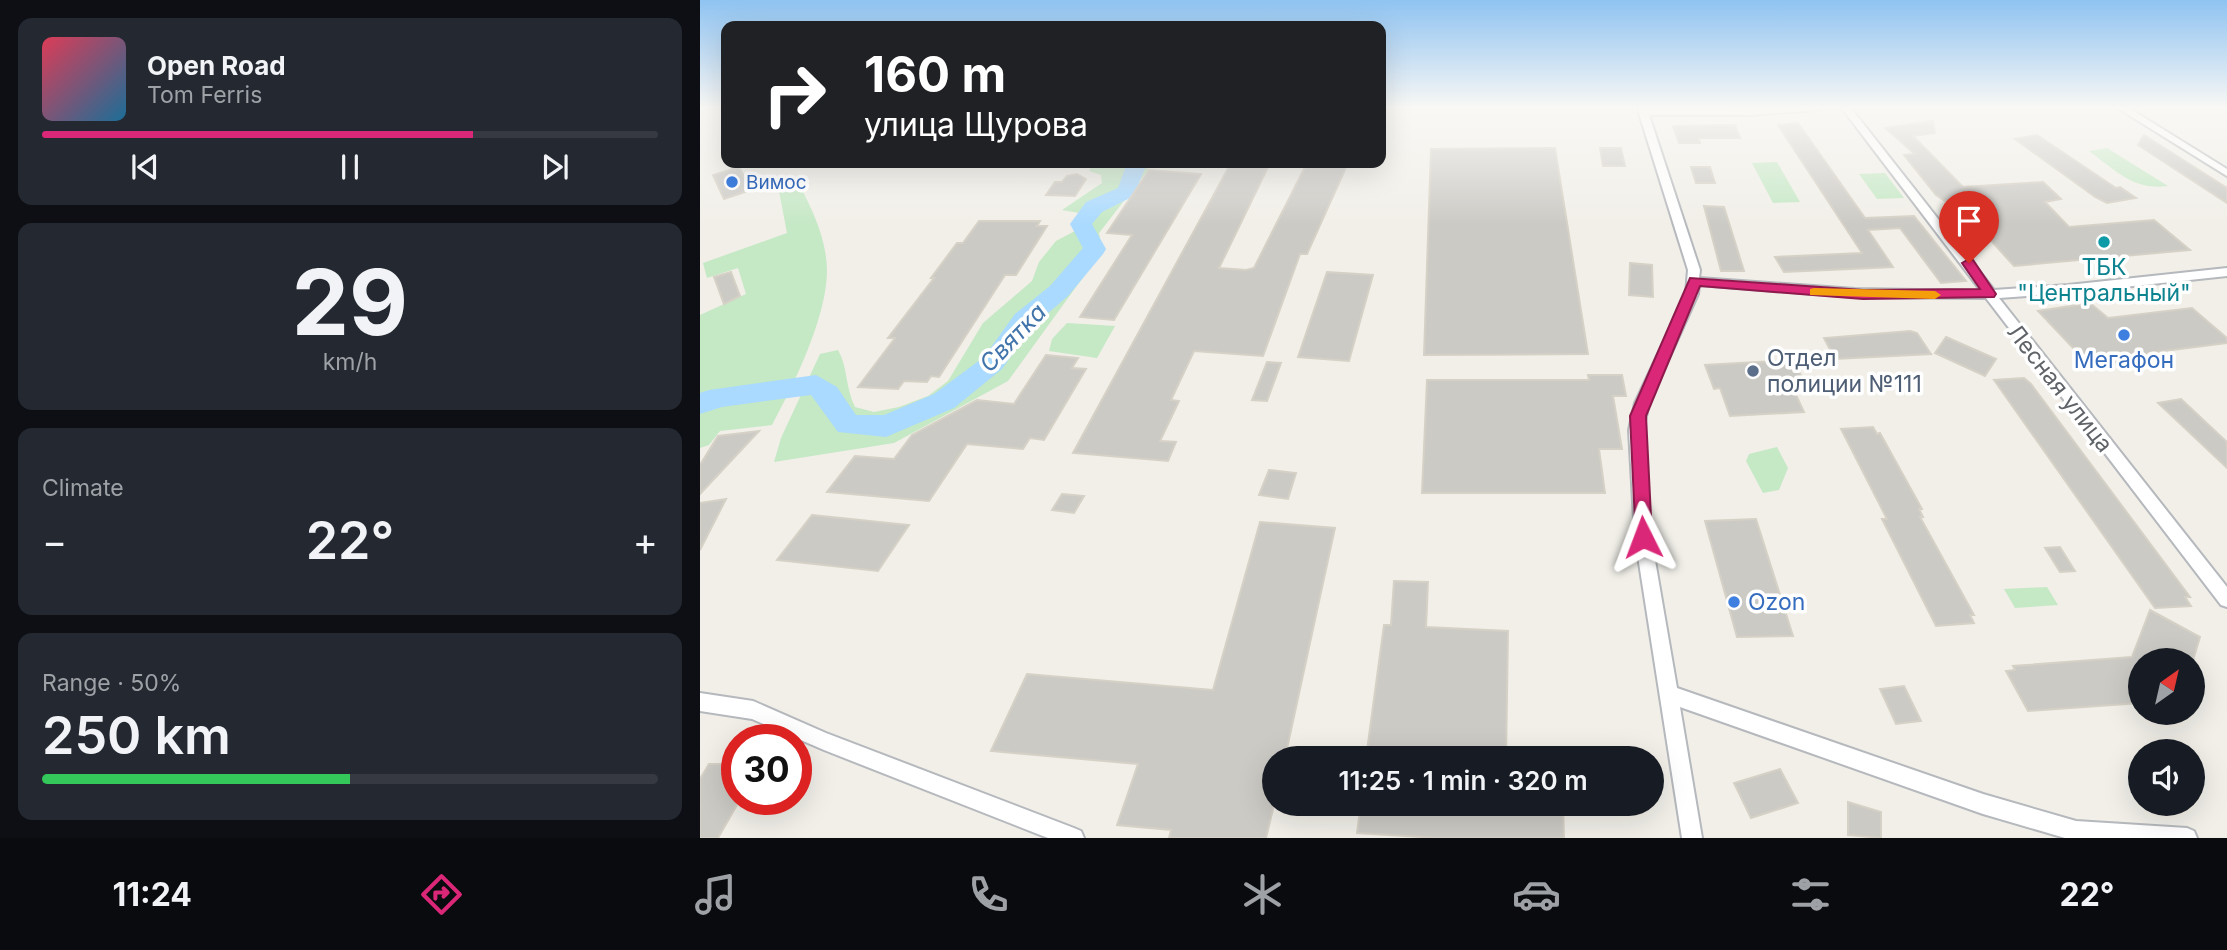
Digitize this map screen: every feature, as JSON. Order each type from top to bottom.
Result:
[{"type":"street","points":[[1655,146],[1686,239],[1695,281],[1642,404],[1636,430],[1643,537],[1692,838]]},
{"type":"street","name":"Лесная улица","points":[[1875,146],[2227,600]]},
{"type":"street","points":[[2183,146],[2227,173]]},
{"type":"street","points":[[1695,281],[1850,294],[1990,294],[2227,272]]},
{"type":"street","points":[[1669,694],[1983,804],[2076,831],[2187,838]]},
{"type":"street","points":[[700,702],[753,710],[824,741],[1074,838]]},
{"type":"green space","points":[[2107,148],[2168,186],[2156,187],[2135,182],[2116,172],[2089,151]]},
{"type":"green space","points":[[1777,162],[1800,202],[1773,203],[1752,163]]},
{"type":"green space","points":[[1090,168],[1148,170],[1099,233],[1102,251],[1008,381],[894,443],[774,462],[781,438],[820,354],[838,350],[855,407],[874,412],[899,407],[928,396],[948,381],[983,323],[1032,281],[1039,262],[1056,241],[1075,231],[1079,213],[1062,210],[1102,183],[1101,175],[1089,171]]},
{"type":"green space","points":[[1885,173],[1904,198],[1877,199],[1859,174]]},
{"type":"green space","points":[[799,184],[822,237],[826,260],[825,290],[815,330],[772,425],[720,431],[709,445],[700,448],[700,315],[746,294],[738,268],[707,278],[703,263],[787,233],[779,191]]},
{"type":"green space","points":[[1067,323],[1115,326],[1097,358],[1049,351],[1052,339]]},
{"type":"green space","points":[[1777,447],[1788,468],[1779,490],[1763,493],[1746,461],[1749,454]]},
{"type":"green space","points":[[2047,587],[2058,605],[2015,608],[2004,589]]},
{"type":"building","points":[[1792,146],[1814,146],[1865,218],[1914,216],[1966,281],[1941,283],[1900,228],[1868,230],[1893,267],[1784,272],[1775,257],[1862,253]]},
{"type":"building","points":[[1906,146],[1923,146],[1963,187],[2043,182],[2061,199],[2045,202],[2069,227],[2154,220],[2190,250],[2014,266],[1957,203],[1945,201],[1936,195],[1904,155],[1915,154]]},
{"type":"building","points":[[2025,146],[2054,146],[2116,188],[2120,187],[2136,198],[2107,203]]},
{"type":"building","points":[[2140,146],[2161,146],[2227,188],[2227,203]]},
{"type":"building","points":[[1555,148],[1588,354],[1424,355],[1431,149]]},
{"type":"building","points":[[1600,148],[1621,148],[1625,166],[1603,166]]},
{"type":"building","points":[[1691,167],[1710,167],[1715,183],[1696,183]]},
{"type":"building","name":"Вимос","points":[[740,168],[751,190],[724,199],[713,175]]},
{"type":"building","points":[[1228,168],[1268,168],[1219,268],[1246,270],[1254,268],[1304,168],[1346,168],[1307,254],[1300,254],[1263,356],[1194,351],[1171,400],[1179,401],[1160,441],[1176,442],[1168,461],[1073,453]]},
{"type":"building","points":[[1149,170],[1201,174],[1114,320],[1080,317],[1132,235],[1107,233]]},
{"type":"building","points":[[1077,174],[1086,179],[1075,196],[1046,195],[1055,182],[1062,182],[1067,176]]},
{"type":"building","points":[[1704,206],[1724,207],[1744,271],[1721,271]]},
{"type":"building","points":[[979,221],[1040,221],[1037,226],[1047,226],[1016,275],[1005,275],[939,377],[931,376],[927,382],[904,381],[898,389],[858,387],[895,338],[888,338],[934,278],[931,278],[957,243],[963,243]]},
{"type":"building","points":[[1630,263],[1652,265],[1653,297],[1629,295]]},
{"type":"building","points":[[731,272],[740,296],[724,304],[714,277]]},
{"type":"building","points":[[1327,272],[1373,275],[1349,361],[1298,357]]},
{"type":"building","points":[[2090,303],[2108,318],[2192,308],[2227,338],[2227,343],[2148,353],[2155,359],[2091,367],[2038,311]]},
{"type":"building","points":[[1910,331],[1917,333],[1931,354],[1835,359],[1824,338]]},
{"type":"building","points":[[1946,337],[1996,359],[1985,376],[1935,353]]},
{"type":"building","points":[[1046,355],[1078,358],[1072,368],[1086,369],[1044,440],[1030,438],[1023,449],[967,444],[929,501],[827,492],[855,456],[894,459],[912,435],[977,400],[1014,404]]},
{"type":"building","points":[[1793,360],[1805,383],[1791,384],[1804,412],[1730,416],[1720,388],[1714,389],[1705,365]]},
{"type":"building","points":[[1267,362],[1281,363],[1267,401],[1252,400]]},
{"type":"building","points":[[1588,375],[1622,375],[1626,396],[1613,396],[1622,449],[1599,449],[1605,493],[1422,493],[1427,380],[1589,380]]},
{"type":"building","points":[[2024,378],[2190,597],[2185,597],[2191,606],[2155,608],[1994,380]]},
{"type":"building","points":[[2181,399],[2227,442],[2227,468],[2158,403]]},
{"type":"building","points":[[1873,427],[1877,434],[1880,433],[1922,509],[1919,509],[1923,517],[1920,517],[1974,615],[1970,615],[1974,623],[1936,626],[1882,519],[1887,519],[1841,429]]},
{"type":"building","points":[[759,431],[700,494],[700,465],[718,436]]},
{"type":"building","points":[[1269,470],[1296,473],[1288,499],[1259,495]]},
{"type":"building","points":[[1062,494],[1084,496],[1074,513],[1052,510]]},
{"type":"building","points":[[726,499],[700,550],[700,503]]},
{"type":"building","points":[[812,515],[909,525],[878,571],[777,560]]},
{"type":"building","points":[[1756,519],[1793,636],[1737,637],[1705,521]]},
{"type":"building","points":[[1260,522],[1335,528],[1288,746],[1262,746],[1262,816],[1271,816],[1266,838],[1169,838],[1171,830],[1117,825],[1138,764],[991,751],[1027,674],[1213,690]]},
{"type":"building","points":[[2060,547],[2075,571],[2060,572],[2045,548]]},
{"type":"building","points":[[1394,581],[1428,582],[1426,627],[1508,631],[1506,746],[1368,746],[1384,625],[1391,625]]},
{"type":"building","points":[[2150,610],[2200,637],[2197,648],[2135,648]]},
{"type":"building","points":[[2128,657],[2128,704],[2028,711],[2006,671],[2015,670],[2013,666]]},
{"type":"building","points":[[1904,686],[1921,721],[1896,724],[1880,689]]},
{"type":"building","points":[[709,764],[721,764],[721,815],[731,815],[718,838],[700,838],[700,779]]},
{"type":"building","points":[[1780,769],[1798,803],[1751,818],[1734,783]]},
{"type":"building","points":[[1848,802],[1881,812],[1881,838],[1848,835]]},
{"type":"building","points":[[1359,816],[1563,816],[1564,838],[1438,838],[1357,833]]},
{"type":"waterway","name":"Святка","points":[[700,404],[719,397],[816,385],[827,394],[848,425],[886,426],[944,401],[993,363],[1024,320],[1059,291],[1095,249],[1081,224],[1094,207],[1127,192],[1135,168]]},
{"type":"slow traffic","points":[[1814,292],[1935,295]]},
{"type":"place","name":"Вимос","points":[[732,182]]},
{"type":"place","name":"ТБК \"Центральный\"","points":[[2104,242]]},
{"type":"place","name":"Мегафон","points":[[2124,335]]},
{"type":"place","name":"Отдел полиции №111","points":[[1753,371]]},
{"type":"place","name":"Ozon","points":[[1734,602]]},
{"type":"route","points":[[1643,537],[1636,430],[1638,416],[1695,281],[1811,292],[1990,294],[1969,263]]}]
